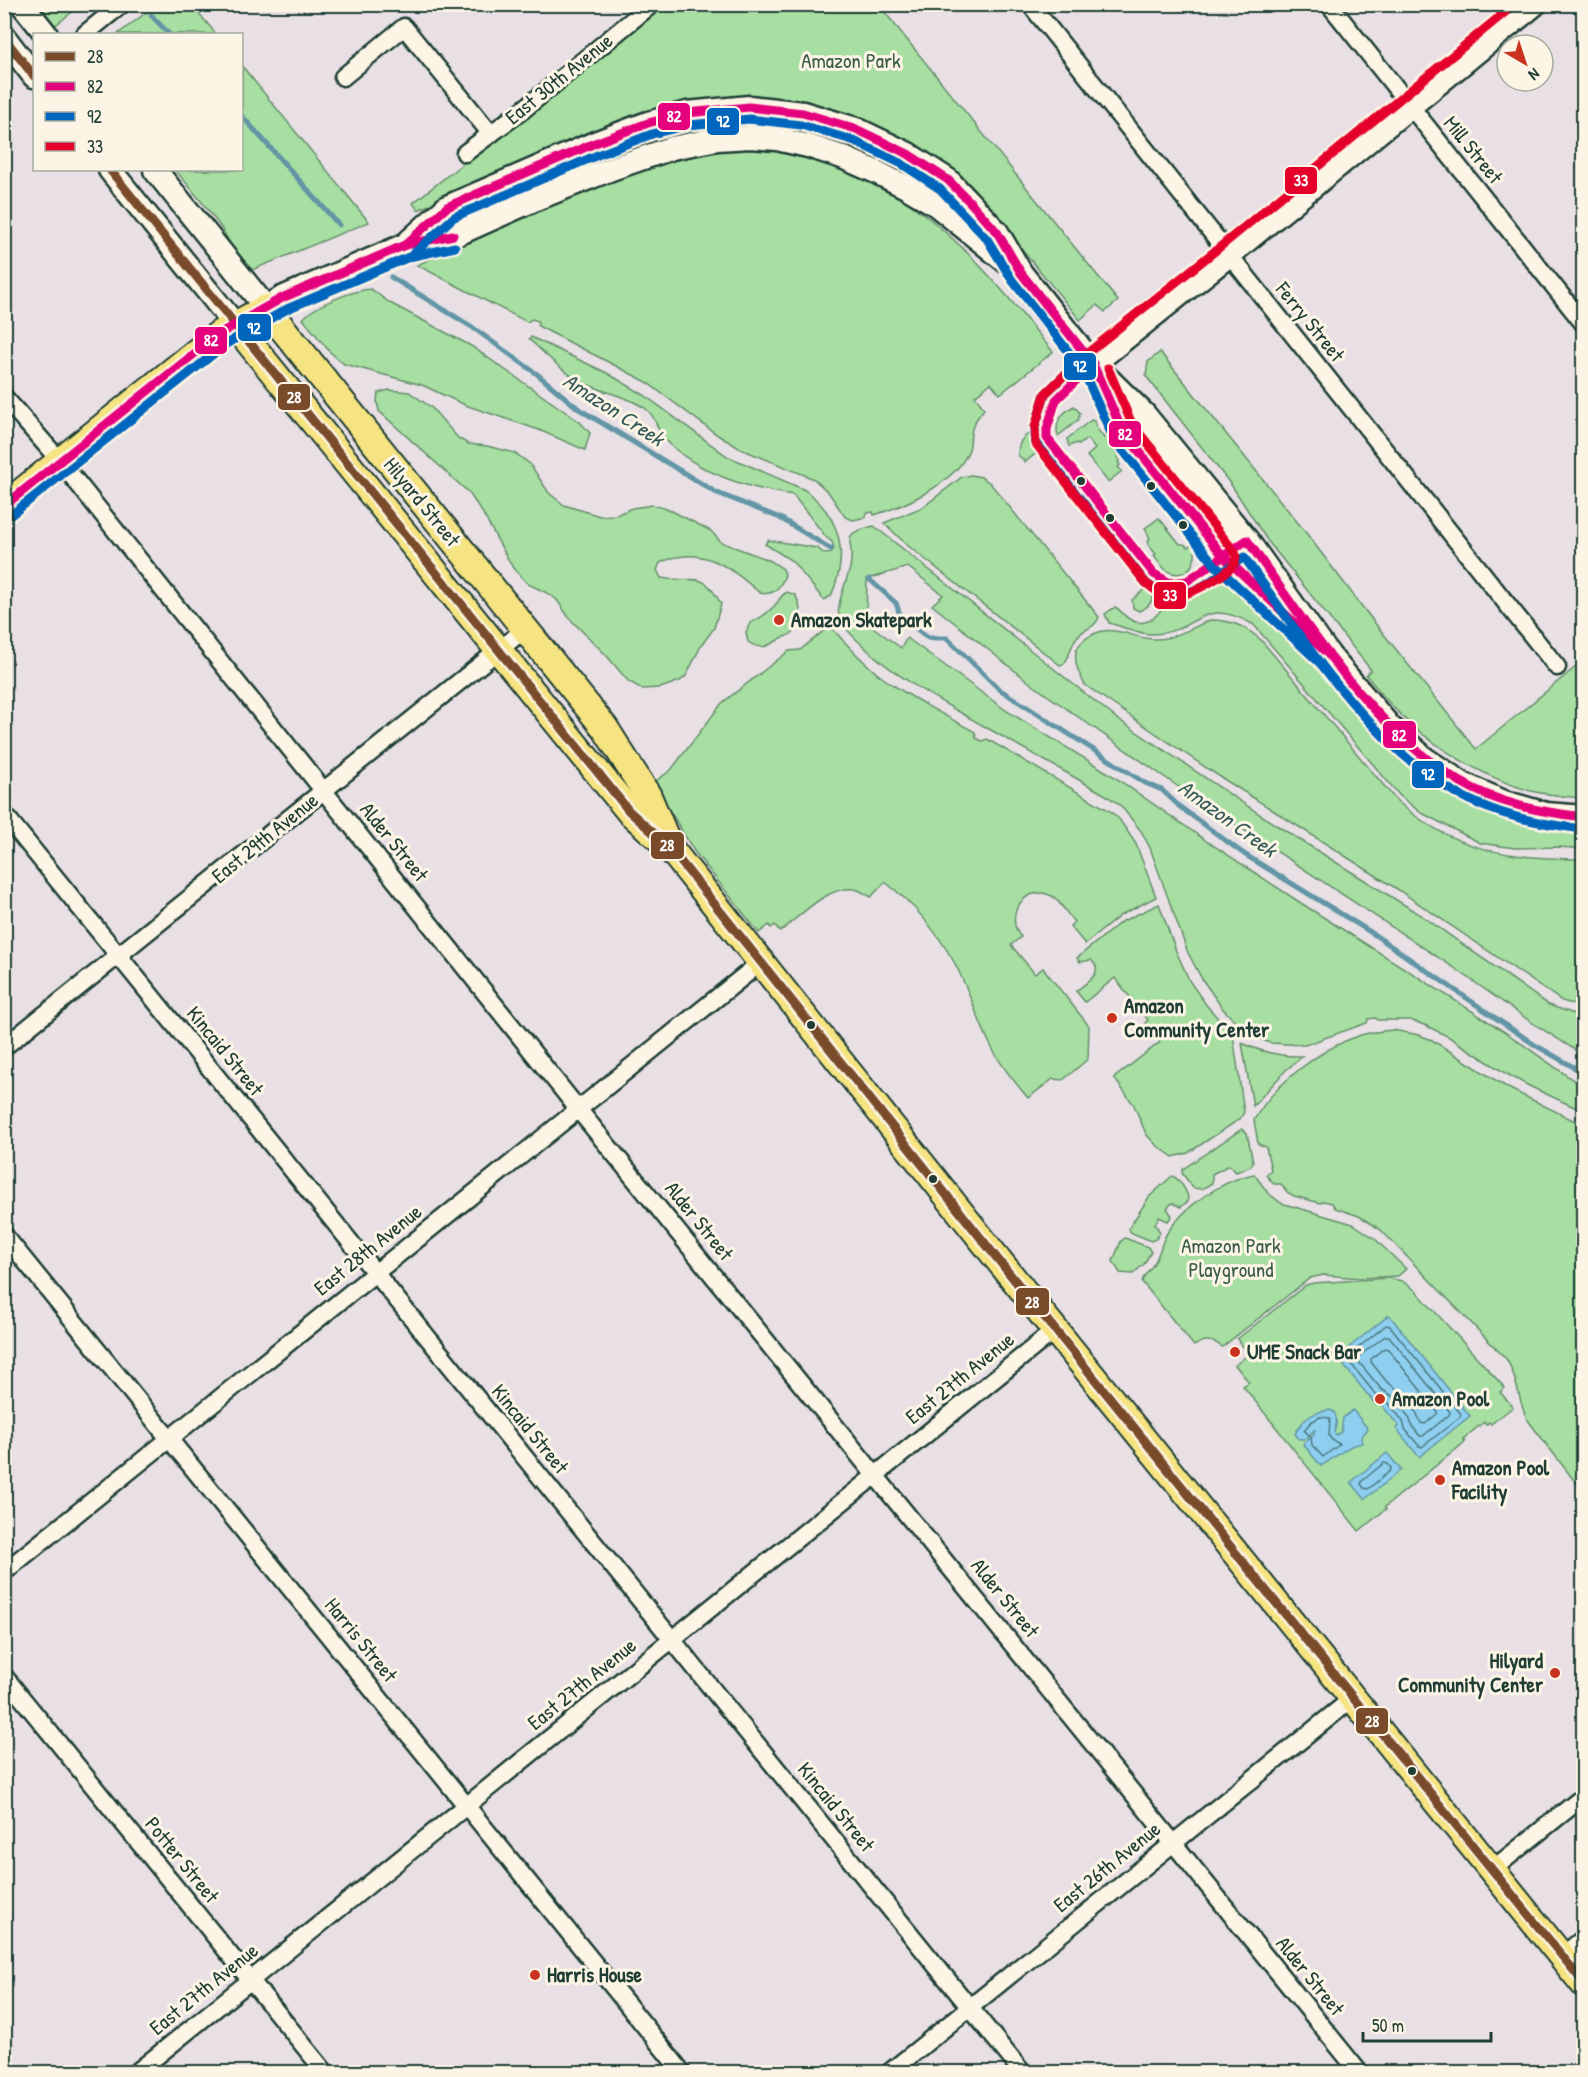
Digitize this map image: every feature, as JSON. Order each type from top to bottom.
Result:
[{"type":"main road","points":[[22,4],[45,33]]},
{"type":"main road","points":[[1093,364],[1535,4]]},
{"type":"main road","points":[[4,37],[33,74]]},
{"type":"main road","points":[[405,245],[447,207],[596,143],[648,123],[687,113],[749,107],[803,113],[856,129],[908,154],[948,180],[997,232],[1021,273],[1093,364],[1144,414],[1247,540],[1329,655],[1390,727],[1425,759],[1462,783],[1504,802],[1546,814],[1584,817]]},
{"type":"main road","points":[[4,506],[219,334],[282,298],[405,245],[460,233],[536,199],[672,148],[750,137],[777,139],[808,146],[851,161],[908,188],[935,204],[1021,273]]},
{"type":"main road","name":"Hilyard Street","points":[[111,171],[629,812],[669,847],[1055,1330],[1584,1984]]},
{"type":"main road","name":"Hilyard Street","points":[[156,171],[605,728],[648,796],[669,847]]},
{"type":"street","points":[[85,33],[122,4]]},
{"type":"street","name":"East 30th Avenue","points":[[465,153],[524,109],[652,4]]},
{"type":"street","name":"Ferry Street","points":[[1030,4],[1228,256],[1557,667]]},
{"type":"street","name":"Mill Street","points":[[1329,4],[1584,324]]},
{"type":"street","points":[[343,77],[404,27],[491,134]]},
{"type":"street","name":"Alder Street","points":[[4,397],[60,461],[579,1109],[1359,2073]]},
{"type":"street","name":"East 29th Avenue","points":[[4,1047],[525,629]]},
{"type":"street","name":"Kincaid Street","points":[[4,814],[1022,2073]]},
{"type":"street","name":"East 28th Avenue","points":[[4,1572],[760,963]]},
{"type":"street","name":"Harris Street","points":[[4,1235],[682,2073]]},
{"type":"street","name":"East 27th Avenue","points":[[137,2073],[1055,1330]]},
{"type":"street","name":"Potter Street","points":[[4,1676],[325,2073]]},
{"type":"street","name":"East 26th Avenue","points":[[890,2073],[1353,1698]]},
{"type":"street","points":[[1493,1869],[1584,1796]]},
{"type":"street","points":[[1561,1957],[1584,1938]]},
{"type":"green space","points":[[31,5],[81,5],[53,27]]},
{"type":"green space","points":[[156,5],[192,5],[215,33],[119,33]]},
{"type":"green space","name":"Amazon Park","points":[[663,5],[879,5],[1118,301],[1105,312],[1097,305],[1080,320],[985,204],[946,169],[750,98],[528,162],[418,210],[413,203]]},
{"type":"green space","points":[[243,67],[369,222],[252,270],[237,257],[222,229],[176,171],[243,171]]},
{"type":"green space","points":[[750,149],[805,156],[851,171],[919,210],[976,262],[1053,352],[1000,394],[991,383],[975,396],[984,409],[973,427],[969,450],[962,463],[941,483],[900,506],[874,515],[873,512],[867,513],[866,517],[853,520],[845,517],[829,493],[814,479],[741,449],[719,436],[645,381],[538,326],[538,321],[532,319],[527,322],[417,265],[650,164],[698,153]]},
{"type":"green space","points":[[371,289],[390,303],[471,346],[580,422],[590,433],[585,450],[539,430],[465,405],[422,385],[344,364],[330,352],[303,319],[335,299]]},
{"type":"green space","points":[[531,337],[607,373],[644,395],[727,456],[805,490],[827,513],[839,538],[840,566],[831,596],[824,600],[792,561],[765,544],[768,540],[817,548],[825,554],[831,553],[834,548],[832,542],[793,495],[741,484],[692,461],[665,439],[646,409],[571,376],[529,339]]},
{"type":"green space","points":[[1160,352],[1476,749],[1583,661],[1583,798],[1531,791],[1489,775],[1437,745],[1393,707],[1366,675],[1371,670],[1267,540],[1232,486],[1146,376],[1148,362]]},
{"type":"green space","points":[[389,390],[409,392],[432,408],[458,438],[468,444],[515,453],[530,464],[549,493],[564,505],[600,516],[616,515],[632,508],[653,505],[670,510],[711,531],[721,542],[771,561],[783,569],[785,575],[779,587],[765,594],[760,593],[726,567],[701,557],[675,557],[660,563],[657,570],[661,578],[703,582],[721,604],[714,628],[701,646],[686,676],[680,681],[660,688],[642,689],[628,681],[570,619],[557,600],[528,584],[513,568],[469,493],[379,411],[378,393]]},
{"type":"green space","points":[[1074,406],[1080,413],[1078,420],[1058,436],[1057,426],[1060,418]]},
{"type":"green space","points":[[1091,420],[1119,456],[1117,457],[1120,460],[1118,467],[1122,471],[1108,482],[1087,456],[1095,449],[1087,439],[1079,445],[1077,443],[1069,446],[1067,439]]},
{"type":"green space","points":[[1032,431],[1036,432],[1043,448],[1025,462],[1018,455],[1019,447],[1023,438]]},
{"type":"green space","points":[[971,475],[981,477],[990,483],[1099,617],[1095,624],[1077,637],[1064,664],[1060,665],[907,545],[884,523],[923,507],[962,477]]},
{"type":"green space","points":[[1159,518],[1180,544],[1188,547],[1193,544],[1194,560],[1184,572],[1178,574],[1167,570],[1154,556],[1156,554],[1149,546],[1150,539],[1145,528]]},
{"type":"green space","points":[[874,526],[1116,718],[1273,823],[1422,916],[1549,1005],[1583,1017],[1583,1055],[1183,790],[1034,686],[932,605],[943,595],[908,567],[867,579],[866,622],[901,648],[907,638],[1007,711],[1110,774],[1304,905],[1505,1032],[1583,1087],[1583,1111],[1505,1073],[1449,1037],[1410,1020],[1368,1019],[1367,1023],[1305,1045],[1270,1043],[1249,1035],[1223,1009],[1202,979],[1188,953],[1150,848],[1141,831],[1120,805],[917,687],[872,654],[844,626],[840,620],[839,609],[850,568],[851,535]]},
{"type":"green space","points":[[1220,574],[1293,638],[1381,738],[1412,767],[1456,796],[1480,807],[1530,823],[1583,833],[1583,849],[1515,848],[1480,843],[1420,812],[1400,796],[1254,625],[1236,616],[1222,613],[1211,614],[1169,632],[1149,634],[1109,623],[1105,614],[1115,607],[1136,622],[1149,621],[1159,613],[1167,594],[1190,591]]},
{"type":"green space","points":[[1148,586],[1155,591],[1150,603],[1139,611],[1133,608],[1132,600]]},
{"type":"green space","name":"Amazon Skatepark","points":[[787,592],[795,595],[799,604],[800,615],[795,630],[790,635],[767,646],[760,647],[748,642],[746,632],[750,623],[768,612]]},
{"type":"green space","points":[[1210,620],[1237,625],[1261,640],[1396,800],[1417,817],[1439,831],[1483,849],[1531,857],[1583,859],[1583,1007],[1562,1001],[1397,889],[1211,771],[1085,685],[1080,675],[1076,664],[1076,652],[1082,642],[1093,634],[1113,631],[1144,638],[1166,638],[1183,633]]},
{"type":"green space","points":[[830,626],[847,645],[890,683],[975,732],[976,738],[982,741],[987,739],[1110,811],[1119,819],[1136,844],[1156,897],[1121,915],[1085,944],[1070,926],[1074,922],[1052,896],[1042,893],[1033,894],[1020,904],[1016,911],[1014,920],[1021,937],[1011,945],[1035,974],[1043,968],[1089,1026],[1088,1059],[1063,1080],[1053,1079],[1028,1098],[1008,1074],[995,1053],[959,972],[947,951],[924,919],[895,890],[885,882],[871,897],[858,890],[837,891],[816,902],[780,932],[775,925],[771,928],[769,925],[759,933],[694,851],[653,783],[671,770],[722,703],[789,651],[800,650]]},
{"type":"green space","points":[[1159,904],[1190,982],[1207,1006],[1233,1035],[1244,1112],[1240,1119],[1188,1153],[1173,1157],[1156,1145],[1146,1134],[1134,1105],[1114,1078],[1160,1042],[1145,1023],[1148,1020],[1115,978],[1085,1002],[1076,991],[1093,977],[1096,969],[1091,960],[1080,962],[1077,958],[1121,922]]},
{"type":"green space","points":[[1393,1030],[1432,1040],[1508,1088],[1583,1125],[1583,1492],[1527,1419],[1514,1375],[1507,1360],[1381,1230],[1359,1216],[1335,1208],[1332,1203],[1324,1201],[1320,1203],[1294,1196],[1287,1192],[1281,1184],[1274,1184],[1266,1175],[1271,1170],[1266,1147],[1258,1144],[1254,1120],[1274,1093],[1300,1068],[1330,1049],[1361,1035]]},
{"type":"green space","points":[[1242,1043],[1272,1054],[1303,1056],[1286,1070],[1253,1106]]},
{"type":"green space","points":[[1242,1129],[1247,1133],[1253,1162],[1251,1166],[1236,1172],[1229,1165],[1212,1174],[1212,1183],[1202,1189],[1193,1188],[1182,1173],[1183,1169]]},
{"type":"green space","name":"Amazon Park Playground","points":[[1254,1174],[1268,1193],[1281,1203],[1353,1224],[1374,1238],[1406,1269],[1398,1276],[1360,1278],[1323,1275],[1310,1278],[1222,1347],[1215,1342],[1208,1341],[1194,1346],[1142,1282],[1143,1279],[1156,1260],[1167,1233],[1184,1213],[1217,1188]]},
{"type":"green space","points":[[1172,1176],[1183,1186],[1188,1201],[1181,1207],[1172,1203],[1167,1208],[1172,1216],[1168,1221],[1159,1217],[1155,1224],[1160,1232],[1156,1239],[1151,1241],[1130,1232],[1129,1228],[1149,1197]]},
{"type":"green space","points":[[1125,1238],[1148,1247],[1151,1252],[1144,1264],[1133,1274],[1120,1273],[1113,1261],[1121,1241]]},
{"type":"green space","name":"Amazon Pool","points":[[1388,1278],[1402,1281],[1415,1290],[1505,1388],[1500,1392],[1513,1407],[1491,1424],[1489,1422],[1486,1425],[1484,1422],[1463,1439],[1465,1442],[1359,1531],[1243,1386],[1249,1382],[1235,1365],[1249,1354],[1237,1339],[1306,1285]]},
{"type":"water","points":[[1389,1315],[1470,1416],[1419,1457],[1396,1428],[1399,1426],[1380,1403],[1376,1405],[1337,1357]]},
{"type":"water","points":[[1330,1410],[1336,1417],[1334,1432],[1336,1435],[1341,1432],[1343,1418],[1353,1410],[1368,1429],[1361,1437],[1362,1443],[1351,1446],[1321,1466],[1303,1444],[1313,1436],[1315,1429],[1306,1439],[1299,1439],[1295,1434],[1309,1417],[1318,1412]]},
{"type":"water","points":[[1387,1453],[1401,1470],[1365,1499],[1351,1482]]},
{"type":"waterway","name":"Amazon Creek","points":[[151,15],[168,33]]},
{"type":"waterway","name":"Amazon Creek","points":[[243,117],[339,225]]},
{"type":"waterway","name":"Amazon Creek","points":[[391,277],[472,327],[537,374],[579,409],[715,492],[780,518],[831,549]]},
{"type":"waterway","name":"Amazon Creek","points":[[869,579],[896,603],[900,615],[928,638],[947,638],[999,689],[1145,783],[1162,790],[1180,807],[1244,854],[1372,933],[1535,1045],[1584,1073]]},
{"type":"transit line","name":"33","points":[[1085,355],[1515,4]]},
{"type":"transit line","name":"28","points":[[4,38],[33,75]]},
{"type":"transit line","name":"82","points":[[405,245],[447,207],[595,143],[648,123],[687,113],[749,107],[803,113],[856,129],[908,154],[948,180],[971,203],[997,232],[1021,273],[1093,364],[1122,430],[1224,557],[1329,655]]},
{"type":"transit line","name":"92","points":[[413,254],[454,217],[652,134],[689,125],[749,119],[801,125],[852,140],[902,164],[940,189],[987,239],[1012,280],[1083,370],[1113,438],[1215,565],[1321,664]]},
{"type":"transit line","name":"28","points":[[111,171],[629,811],[669,847],[996,1257],[1584,1983]]},
{"type":"transit line","name":"82","points":[[4,506],[219,334],[282,298],[405,245],[453,235]]},
{"type":"transit line","name":"92","points":[[11,515],[226,344],[287,309],[409,257],[455,247]]},
{"type":"transit line","name":"92","points":[[1084,356],[1045,394],[1035,427],[1035,441],[1146,583],[1159,591],[1172,594],[1185,593],[1209,582],[1244,557],[1339,687],[1394,747],[1424,772],[1471,801],[1502,813],[1583,829]]},
{"type":"transit line","name":"33","points":[[1084,356],[1045,394],[1035,427],[1036,444],[1145,582],[1162,594],[1181,595],[1208,583],[1232,567],[1236,558],[1235,552],[1132,424],[1108,368]]},
{"type":"transit line","name":"82","points":[[1093,364],[1056,400],[1047,429],[1047,438],[1154,574],[1170,583],[1187,581],[1247,540],[1343,673],[1370,705],[1429,760],[1461,782],[1490,796],[1536,810],[1584,817]]},
{"type":"place","name":"Amazon Skatepark","points":[[779,620]]},
{"type":"place","name":"Amazon Community Center","points":[[1112,1018]]},
{"type":"place","name":"UME Snack Bar","points":[[1235,1352]]},
{"type":"place","name":"Amazon Pool","points":[[1380,1399]]},
{"type":"place","name":"Amazon Pool Facility","points":[[1440,1480]]},
{"type":"place","name":"Hilyard Community Center","points":[[1555,1673]]},
{"type":"place","name":"Harris House","points":[[535,1975]]}]
